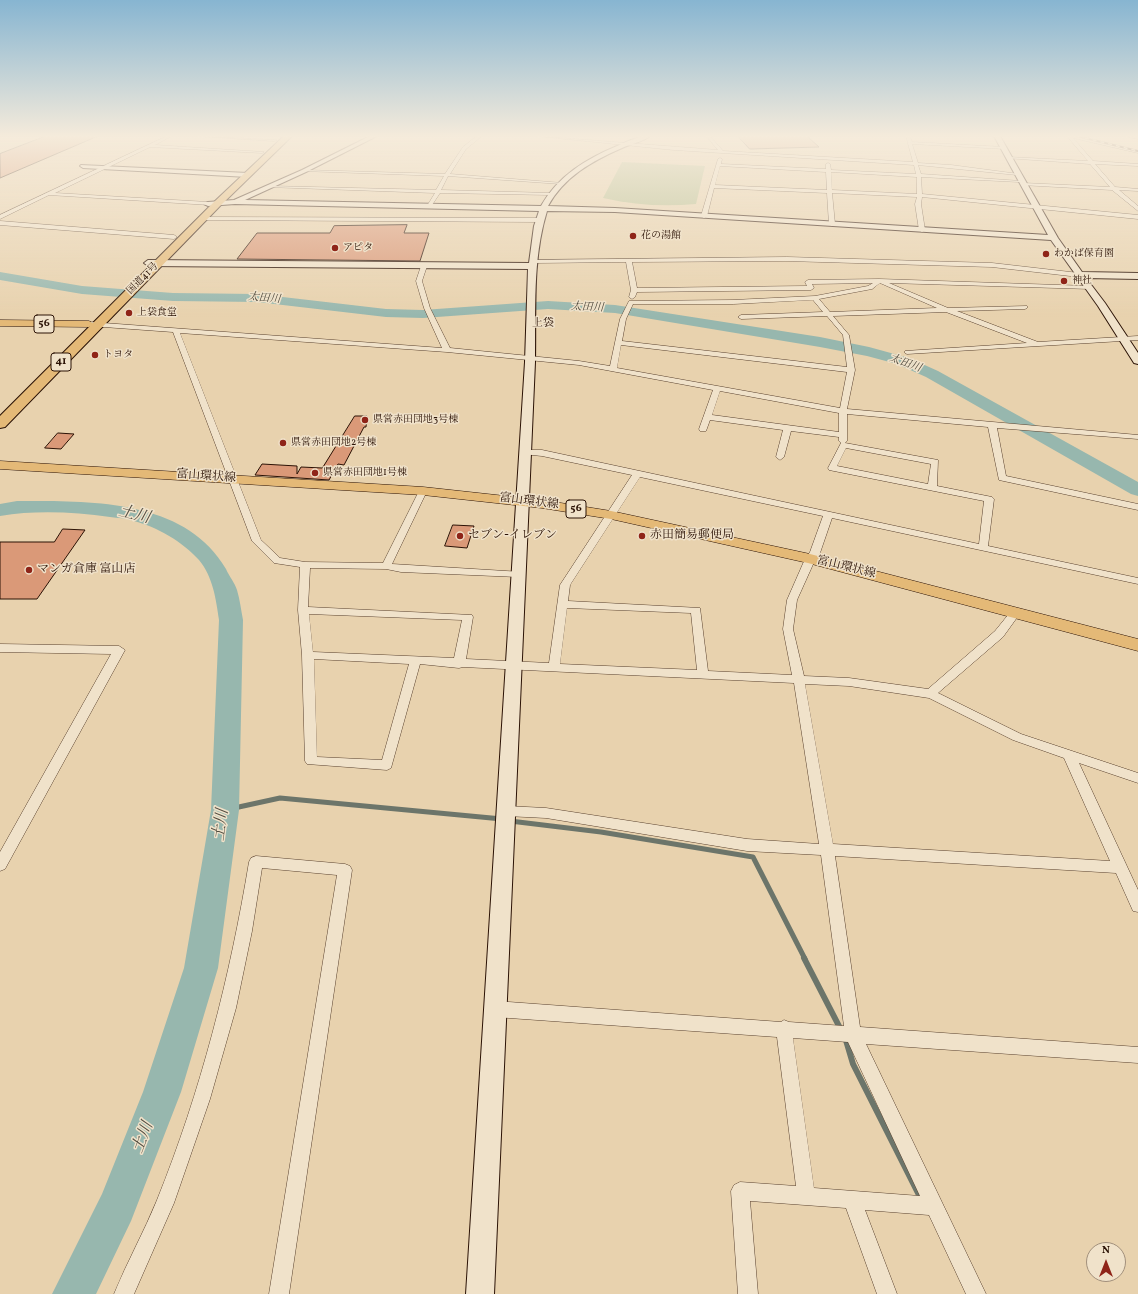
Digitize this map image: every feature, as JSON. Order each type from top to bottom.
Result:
[{"type":"highway","name":"国道41号","points":[[123,294],[148,263],[174,237],[221,196]]},
{"type":"highway","name":"国道41号","points":[[0,411],[123,294],[158,264],[202,219],[213,204]]},
{"type":"highway","name":"国道41号","points":[[0,424],[93,324]]},
{"type":"main road","name":"56","points":[[0,323],[93,324]]},
{"type":"main road","name":"富山環状線","points":[[0,465],[423,491],[523,501],[611,515],[810,559],[1138,645]]},
{"type":"street","points":[[0,217],[43,196]]},
{"type":"street","points":[[87,196],[213,204],[235,202],[615,210],[1054,238]]},
{"type":"street","points":[[235,202],[248,196]]},
{"type":"street","points":[[430,206],[435,196]]},
{"type":"street","points":[[480,1294],[523,501],[531,305],[539,220],[550,196]]},
{"type":"street","points":[[704,216],[709,196]]},
{"type":"street","points":[[830,196],[832,224]]},
{"type":"street","points":[[920,196],[918,210],[922,230]]},
{"type":"street","points":[[924,196],[1138,217]]},
{"type":"street","points":[[1029,196],[1054,238],[1079,275],[1102,305],[1138,361]]},
{"type":"street","points":[[1123,196],[1138,209]]},
{"type":"street","points":[[202,219],[539,220]]},
{"type":"street","points":[[0,223],[174,237]]},
{"type":"street","points":[[148,263],[424,266],[534,264],[629,260],[787,259],[992,265],[1079,275],[1138,276]]},
{"type":"street","points":[[613,369],[634,290],[629,260]]},
{"type":"street","points":[[424,266],[419,281],[432,318],[447,350]]},
{"type":"street","points":[[634,290],[811,288],[808,282],[879,281],[1089,288]]},
{"type":"street","points":[[628,308],[815,298],[870,288],[879,281]]},
{"type":"street","points":[[879,281],[945,309],[1037,344]]},
{"type":"street","points":[[815,298],[846,335],[851,370],[843,412],[843,445],[832,468],[989,499],[983,549]]},
{"type":"street","points":[[740,317],[1025,307]]},
{"type":"street","points":[[93,324],[447,350],[530,358],[613,369],[843,412],[1138,437]]},
{"type":"street","points":[[175,329],[257,541],[277,561],[305,565],[386,566],[401,569],[518,574]]},
{"type":"street","points":[[907,352],[1138,338]]},
{"type":"street","points":[[619,343],[851,370]]},
{"type":"street","points":[[703,429],[716,388]]},
{"type":"street","points":[[707,417],[843,435]]},
{"type":"street","points":[[992,425],[1002,478],[1138,507]]},
{"type":"street","points":[[780,458],[788,428]]},
{"type":"street","points":[[843,445],[935,462],[932,488]]},
{"type":"street","points":[[525,452],[542,453],[983,549],[1138,581]]},
{"type":"street","points":[[554,668],[565,585],[637,474]]},
{"type":"street","points":[[386,566],[423,491]]},
{"type":"street","points":[[828,515],[816,553],[810,559],[792,600],[788,629],[799,680],[827,851],[853,1034],[976,1294]]},
{"type":"street","points":[[305,565],[303,610],[308,655],[311,761],[387,765],[415,662]]},
{"type":"street","points":[[562,604],[696,610],[703,675]]},
{"type":"street","points":[[303,610],[468,617],[459,664]]},
{"type":"street","points":[[931,694],[935,688],[999,634],[1016,612]]},
{"type":"street","points":[[0,648],[118,650],[0,865]]},
{"type":"street","points":[[308,655],[415,662],[514,665],[849,682],[931,694],[1018,737],[1138,778]]},
{"type":"street","points":[[1069,755],[1138,906]]},
{"type":"street","points":[[506,811],[546,813],[747,846],[1120,867]]},
{"type":"street","points":[[124,1294],[165,1203],[201,1099],[228,1008],[245,930],[256,862],[345,870],[279,1294]]},
{"type":"street","points":[[495,1009],[784,1028],[1138,1055]]},
{"type":"street","points":[[784,1028],[806,1196]]},
{"type":"street","points":[[748,1294],[740,1191],[934,1206]]},
{"type":"street","points":[[852,1199],[887,1294]]},
{"type":"green space","points":[[604,196],[698,196],[696,204],[672,205],[649,205],[603,198]]},
{"type":"building","name":"アピタ","points":[[407,225],[404,233],[429,233],[420,261],[237,259],[257,233],[330,233],[334,226]]},
{"type":"building","points":[[355,416],[367,416],[366,427],[364,427],[344,465],[338,464],[329,480],[255,475],[262,464],[297,466],[297,474],[301,467],[322,468]]},
{"type":"building","points":[[58,433],[74,434],[61,449],[45,448]]},
{"type":"building","name":"セブン-イレブン","points":[[453,525],[474,526],[467,548],[445,546]]},
{"type":"building","name":"マンガ倉庫 富山店","points":[[63,529],[85,530],[37,599],[0,599],[0,542],[54,542]]},
{"type":"waterway","name":"太田川","points":[[0,276],[82,290],[173,297],[257,298],[386,313],[423,314],[548,305],[615,309],[820,342],[903,361],[932,374],[1138,490]]},
{"type":"waterway","name":"土川","points":[[0,510],[17,507],[81,507],[138,515],[163,525],[184,537],[208,557],[226,589],[231,620],[225,810],[201,968],[162,1092],[117,1207],[73,1294]]},
{"type":"waterway","points":[[225,810],[280,798],[502,819]]},
{"type":"waterway","points":[[510,821],[601,832],[753,857],[805,959]]},
{"type":"waterway","points":[[804,958],[841,1030]]},
{"type":"waterway","points":[[845,1037],[853,1064],[922,1201]]},
{"type":"place","name":"花の湯館","points":[[633,236]]},
{"type":"place","name":"アピタ","points":[[335,248]]},
{"type":"place","name":"わかば保育園","points":[[1046,254]]},
{"type":"place","name":"神社","points":[[1064,281]]},
{"type":"place","name":"上袋食堂","points":[[129,313]]},
{"type":"place","name":"トヨタ","points":[[95,355]]},
{"type":"place","name":"県営赤田団地3号棟","points":[[365,420]]},
{"type":"place","name":"県営赤田団地2号棟","points":[[283,443]]},
{"type":"place","name":"県営赤田団地1号棟","points":[[315,473]]},
{"type":"place","name":"セブン-イレブン","points":[[460,536]]},
{"type":"place","name":"赤田簡易郵便局","points":[[642,536]]},
{"type":"place","name":"マンガ倉庫 富山店","points":[[29,570]]},
{"type":"district","name":"上袋","points":[[543,324]]}]
